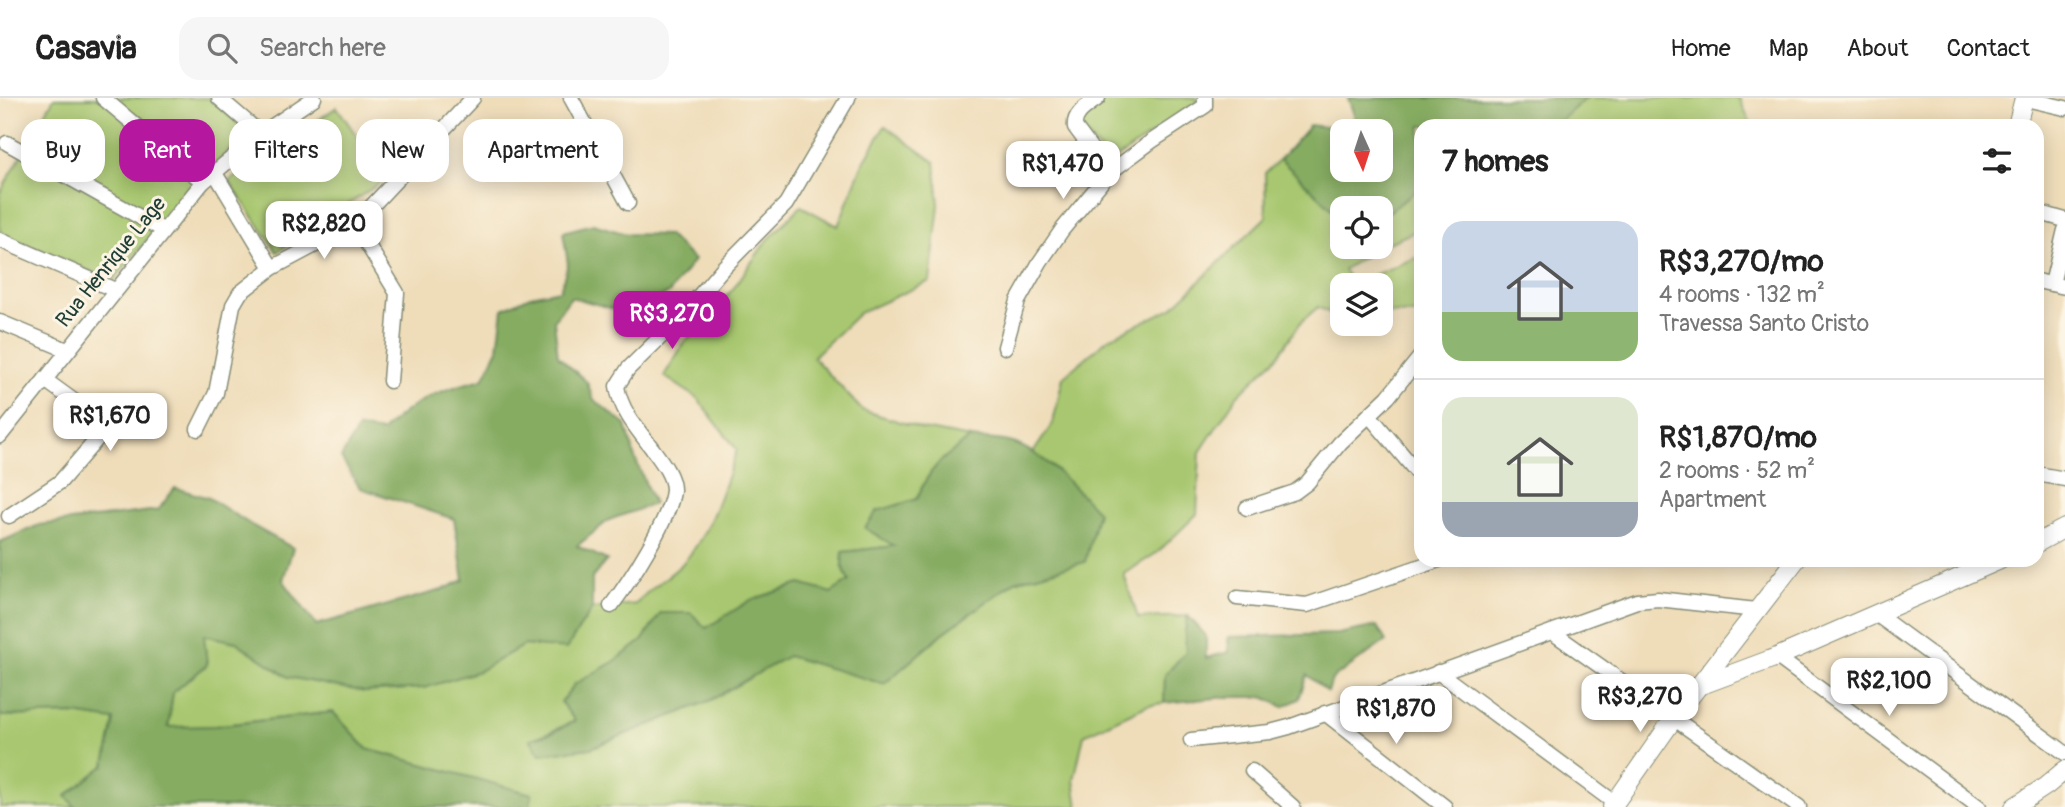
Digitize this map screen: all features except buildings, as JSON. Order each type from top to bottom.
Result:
[{"type":"main road","points":[[2018,119],[2023,98]]},
{"type":"main road","points":[[2044,539],[2065,528]]},
{"type":"main road","points":[[1614,805],[1674,718],[1790,567]]},
{"type":"main road","points":[[1699,686],[1777,657],[1984,567]]},
{"type":"main road","points":[[2014,807],[2065,770]]},
{"type":"street","points":[[103,98],[128,119]]},
{"type":"street","points":[[219,98],[244,119]]},
{"type":"street","name":"Rua Henrique Lage","points":[[283,119],[314,98]]},
{"type":"street","points":[[198,429],[216,393],[236,298],[272,268],[355,224],[472,98]]},
{"type":"street","points":[[611,606],[630,579],[667,513],[673,490],[659,458],[629,417],[618,394],[617,386],[621,377],[786,204],[848,98]]},
{"type":"street","points":[[1098,98],[1078,114],[1074,122],[1109,173]]},
{"type":"street","points":[[1005,347],[1013,313],[1040,262],[1062,230],[1109,173],[1205,106],[1205,98]]},
{"type":"street","points":[[2023,98],[2065,108]]},
{"type":"street","points":[[577,100],[628,203]]},
{"type":"street","points":[[7,143],[163,230]]},
{"type":"street","name":"Rua Henrique Lage","points":[[215,173],[229,161]]},
{"type":"street","points":[[215,173],[272,268]]},
{"type":"street","name":"Rua Henrique Lage","points":[[0,436],[203,182]]},
{"type":"street","points":[[2044,214],[2065,220]]},
{"type":"street","points":[[355,224],[397,293],[390,381]]},
{"type":"street","points":[[2059,285],[2065,230]]},
{"type":"street","points":[[0,240],[115,290]]},
{"type":"street","points":[[0,322],[67,350]]},
{"type":"street","points":[[1247,508],[1300,489],[1340,443],[1388,397],[1414,365]]},
{"type":"street","points":[[9,516],[61,482],[103,432],[100,420],[44,380]]},
{"type":"street","points":[[1369,415],[1414,469]]},
{"type":"street","points":[[2044,476],[2065,480]]},
{"type":"street","points":[[1237,598],[1307,605],[1418,567]]},
{"type":"street","points":[[1191,740],[1270,732],[1647,599],[1756,610]]},
{"type":"street","points":[[1876,614],[2065,753]]},
{"type":"street","points":[[1552,632],[1799,807]]},
{"type":"street","points":[[1777,657],[1979,807]]},
{"type":"street","points":[[1438,672],[1614,805]]},
{"type":"street","points":[[1325,713],[1445,807]]},
{"type":"street","points":[[1252,771],[1293,807]]},
{"type":"green space","points":[[54,98],[209,98],[233,119],[229,119],[229,150],[215,165],[215,119],[119,119],[119,182],[199,182],[113,281],[0,233],[0,193],[21,156],[21,182],[105,182],[105,119],[42,119]]},
{"type":"green space","points":[[1107,98],[1197,98],[1199,101],[1110,163],[1077,123]]},
{"type":"green space","points":[[1348,98],[1586,98],[1562,119],[1414,119],[1414,192],[1393,209],[1393,196],[1330,196],[1330,207],[1280,159],[1310,125],[1330,128],[1330,182],[1393,182],[1393,119],[1354,119]]},
{"type":"green space","points":[[1586,98],[1739,98],[1749,119],[1562,119]]},
{"type":"green space","points":[[337,107],[356,135],[356,182],[382,182],[277,252],[230,182],[342,182],[342,119],[319,119]]},
{"type":"green space","points":[[885,126],[935,162],[939,205],[930,281],[859,313],[813,357],[862,410],[923,429],[971,438],[938,464],[917,499],[877,512],[895,546],[843,552],[842,566],[849,581],[831,593],[800,584],[751,600],[706,629],[661,613],[642,641],[615,661],[575,684],[561,702],[575,721],[531,740],[540,754],[591,748],[709,701],[788,656],[884,684],[942,634],[1015,581],[1084,562],[1097,512],[1060,474],[1033,453],[1053,423],[1063,377],[1109,338],[1172,308],[1266,217],[1265,173],[1280,159],[1330,206],[1330,259],[1360,259],[1344,269],[1346,273],[1330,273],[1330,313],[1318,307],[1301,322],[1277,357],[1237,396],[1200,452],[1197,514],[1158,552],[1124,574],[1138,618],[1188,616],[1185,631],[1186,652],[1165,675],[1164,703],[1148,705],[1084,735],[1074,780],[1078,807],[530,807],[531,794],[367,749],[333,712],[215,726],[168,728],[173,692],[207,665],[203,635],[236,642],[288,677],[479,671],[524,645],[566,648],[592,609],[636,604],[682,564],[701,539],[715,510],[737,450],[697,398],[664,376],[684,343],[733,289],[765,243],[801,206],[838,226],[862,165]]},
{"type":"green space","points":[[1414,192],[1414,232],[1393,241],[1393,209]]},
{"type":"green space","points":[[593,224],[626,234],[668,235],[694,260],[669,293],[631,314],[571,297],[554,320],[558,356],[587,382],[593,399],[626,425],[635,458],[654,504],[609,520],[577,546],[607,560],[592,578],[592,609],[566,649],[524,645],[479,671],[424,688],[365,692],[288,677],[236,642],[204,635],[207,665],[173,692],[168,727],[215,726],[333,712],[367,749],[532,794],[530,807],[75,807],[66,796],[105,765],[114,720],[74,714],[2,716],[0,713],[0,542],[39,525],[158,510],[175,488],[209,498],[293,548],[283,580],[316,625],[442,590],[464,580],[454,519],[360,488],[341,458],[358,428],[382,432],[406,411],[428,397],[483,379],[498,349],[503,309],[530,296],[560,290],[568,264],[563,232]]},
{"type":"green space","points":[[1414,258],[1414,314],[1393,313],[1393,273],[1379,273]]},
{"type":"green space","points":[[971,438],[1005,441],[1028,450],[1060,474],[1098,512],[1085,562],[1015,581],[942,634],[884,684],[788,656],[709,701],[590,748],[540,754],[530,739],[575,721],[561,702],[575,684],[615,661],[642,641],[661,613],[691,613],[706,628],[751,600],[800,584],[831,593],[849,581],[842,566],[843,552],[894,546],[865,528],[877,511],[917,499],[938,464]]},
{"type":"green space","points":[[1188,616],[1206,636],[1206,658],[1229,652],[1228,637],[1338,634],[1377,626],[1386,641],[1332,679],[1328,692],[1307,675],[1299,699],[1283,707],[1264,697],[1227,697],[1164,703],[1165,675],[1186,652],[1185,631]]},
{"type":"green space","points":[[0,713],[3,716],[74,714],[115,720],[105,765],[67,796],[75,807],[0,807]]}]
